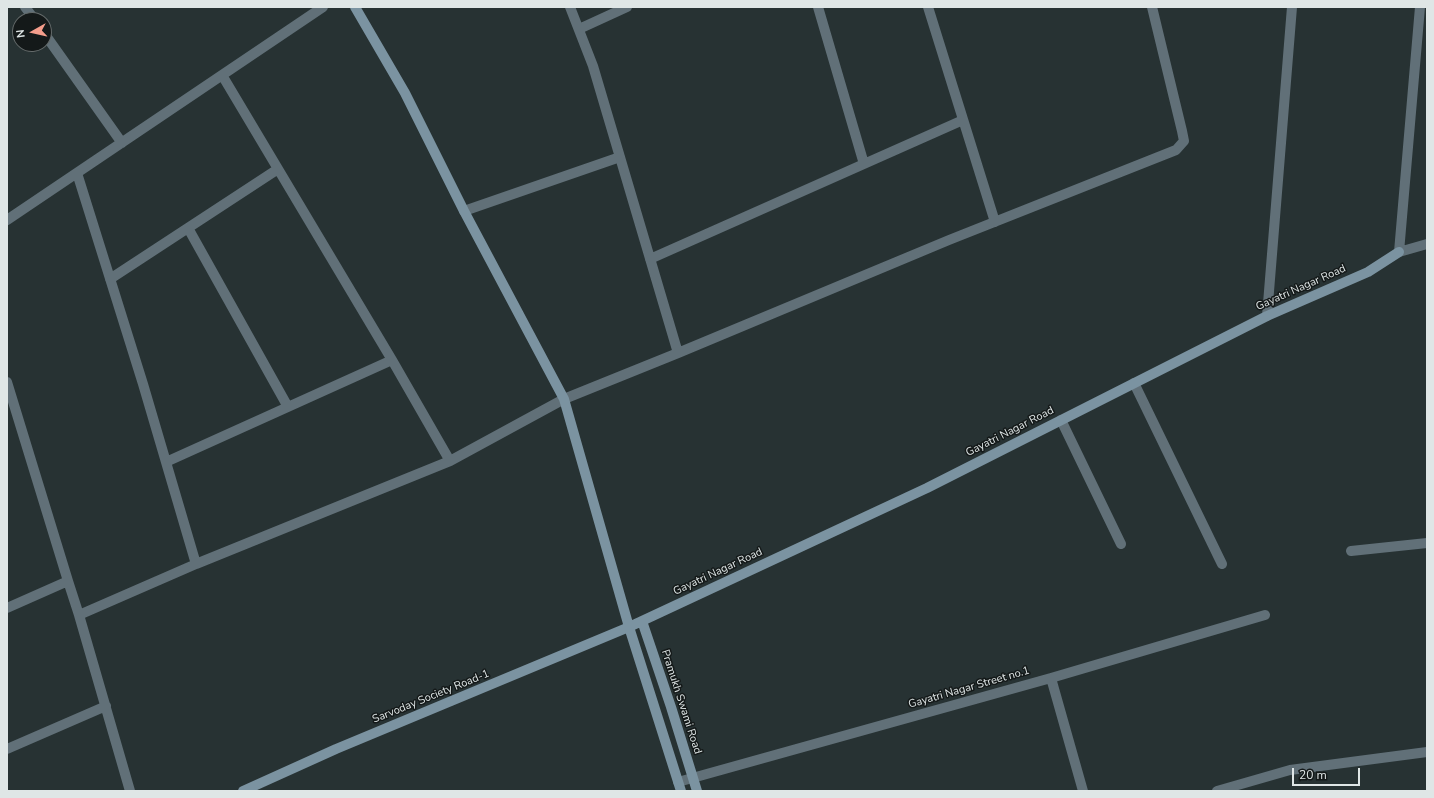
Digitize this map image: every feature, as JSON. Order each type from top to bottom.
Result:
[{"type":"street","points":[[7,220],[324,7]]},
{"type":"street","points":[[355,7],[405,92],[464,211],[564,399],[629,627],[680,787]]},
{"type":"street","points":[[570,7],[593,66],[678,353]]},
{"type":"street","points":[[578,29],[627,7]]},
{"type":"street","points":[[818,7],[864,164]]},
{"type":"street","points":[[928,7],[996,222]]},
{"type":"street","points":[[79,615],[196,564],[450,461],[564,399],[942,243],[1176,150],[1184,141],[1152,7]]},
{"type":"street","points":[[1267,316],[1292,7]]},
{"type":"street","points":[[1420,7],[1399,252],[1427,244]]},
{"type":"street","points":[[52,44],[122,143]]},
{"type":"street","points":[[222,75],[392,360],[450,461]]},
{"type":"street","points":[[650,259],[963,120]]},
{"type":"street","points":[[464,211],[620,157]]},
{"type":"street","points":[[110,279],[278,169]]},
{"type":"street","points":[[76,173],[143,384],[196,564]]},
{"type":"street","points":[[188,228],[288,407]]},
{"type":"street","name":"Gayatri Nagar Road","points":[[629,627],[927,488],[1267,316],[1368,272],[1399,252]]},
{"type":"street","points":[[166,462],[392,360]]},
{"type":"street","points":[[7,382],[79,615],[130,791]]},
{"type":"street","points":[[1134,383],[1222,564]]},
{"type":"street","points":[[1061,420],[1121,544]]},
{"type":"street","points":[[1351,551],[1427,543]]},
{"type":"street","points":[[7,608],[68,581]]},
{"type":"street","name":"Gayatri Nagar Street no.1","points":[[680,787],[693,778],[1051,678],[1265,616]]},
{"type":"street","name":"Pramukh Swami Road","points":[[642,621],[697,791]]},
{"type":"street","name":"Sarvoday Society Road-1","points":[[243,791],[336,749],[629,627]]},
{"type":"street","points":[[1051,678],[1083,791]]},
{"type":"street","points":[[7,749],[106,706]]},
{"type":"street","points":[[1217,791],[1290,770],[1427,752]]}]
